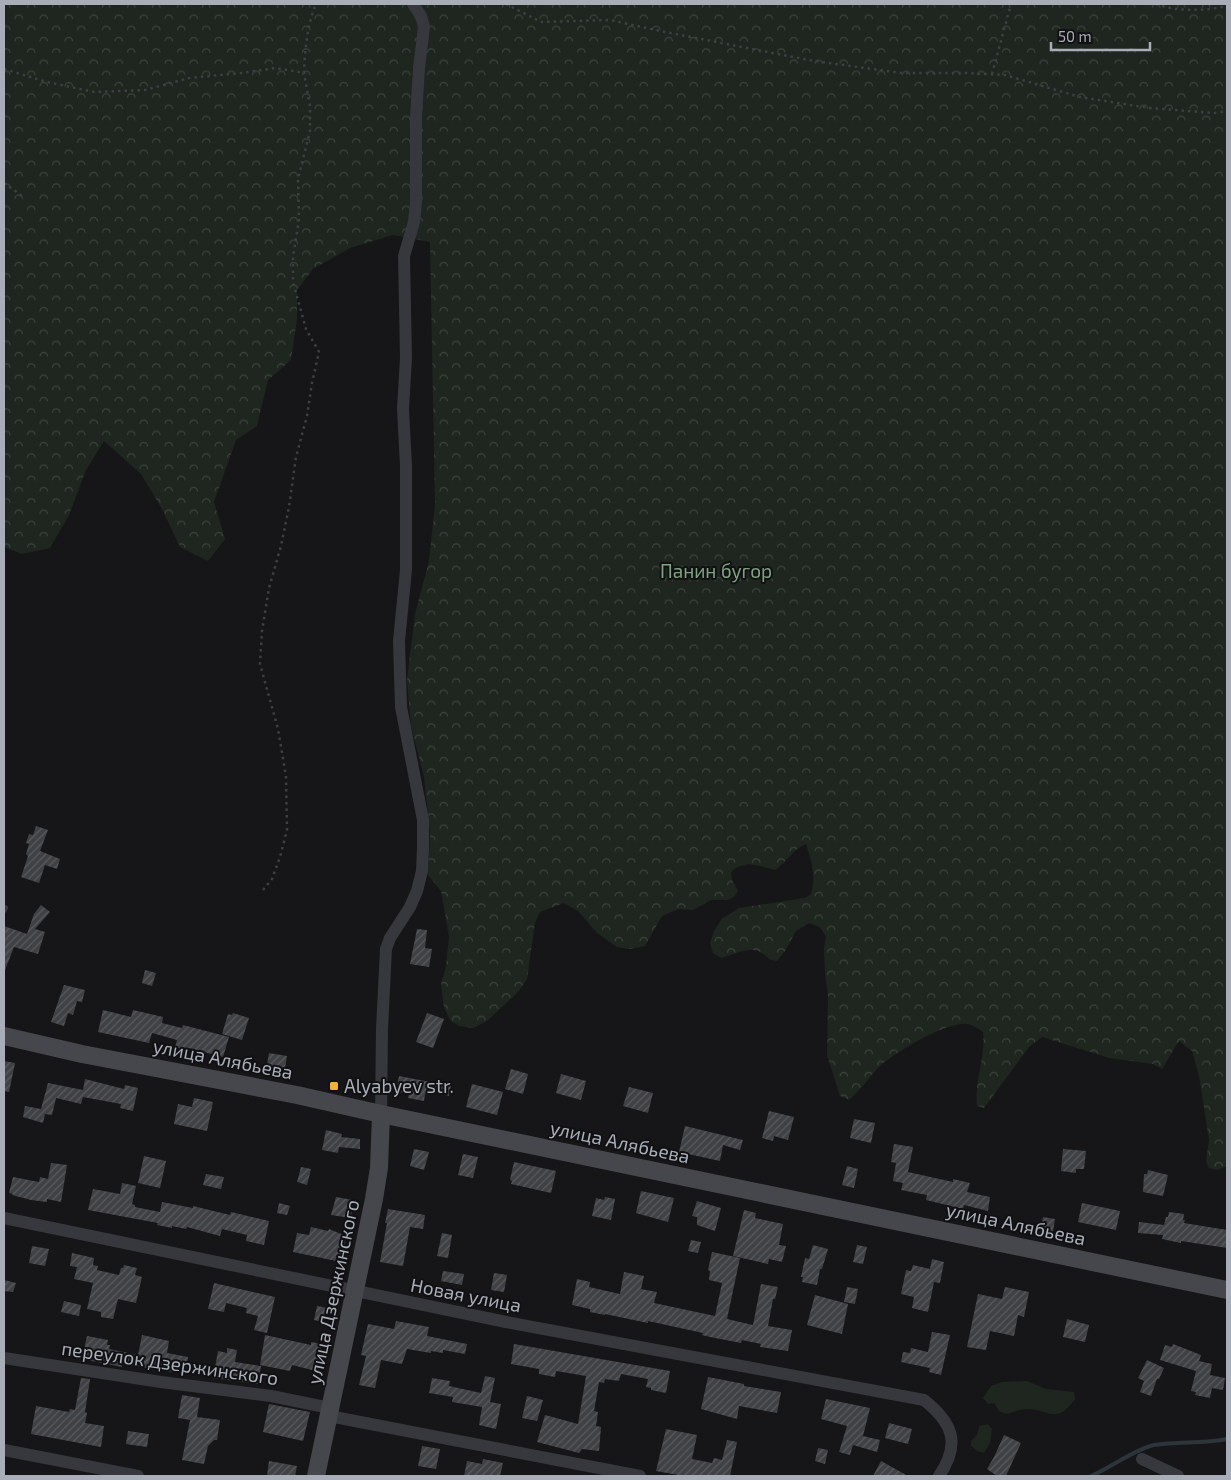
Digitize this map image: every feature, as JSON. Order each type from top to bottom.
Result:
[{"type":"main road","name":"улица Алябьева","points":[[4,1036],[82,1054],[297,1095],[1227,1290]]},
{"type":"main road","name":"улица Дзержинского","points":[[316,1476],[369,1231],[379,1168],[382,1114]]},
{"type":"street","points":[[382,1114],[382,1029],[386,949],[390,938],[410,907],[417,891],[423,855],[423,820],[401,706],[399,641],[406,570],[406,466],[403,410],[406,358],[404,256],[414,222],[416,202],[418,68],[424,27],[421,16],[413,4]]},
{"type":"street","name":"Новая улица","points":[[4,1218],[506,1322],[924,1400],[947,1423],[952,1436],[951,1454],[939,1476]]},
{"type":"street","name":"переулок Дзержинского","points":[[4,1358],[161,1382],[271,1396],[330,1412],[640,1476]]},
{"type":"street","points":[[4,1450],[138,1476]]},
{"type":"street","points":[[1142,1459],[1178,1476]]},
{"type":"path","points":[[263,890],[272,879],[287,830],[286,776],[283,757],[278,729],[260,664],[262,630],[269,588],[283,536],[296,457],[307,416],[319,352],[306,329],[292,282],[298,219],[298,179],[310,131],[310,106],[304,73],[305,48],[312,13],[316,4]]},
{"type":"path","points":[[506,4],[541,22],[610,20],[814,61],[902,73],[1006,75],[1080,97],[1149,108],[1214,113],[1227,111]]},
{"type":"path","points":[[992,74],[1010,4]]},
{"type":"path","points":[[1156,4],[1182,9],[1227,6]]},
{"type":"path","points":[[4,69],[46,82],[94,92],[145,90],[189,78],[276,68],[304,73]]},
{"type":"path","points":[[4,183],[22,196]]},
{"type":"green space","name":"Панин бугор","points":[[4,4],[1227,4],[1227,1166],[1217,1170],[1209,1168],[1206,1161],[1209,1140],[1199,1076],[1192,1051],[1179,1041],[1162,1069],[1153,1064],[1109,1058],[1042,1037],[1029,1047],[984,1108],[977,1106],[978,1078],[983,1051],[983,1032],[971,1025],[962,1024],[942,1029],[897,1053],[880,1066],[849,1100],[840,1096],[827,1055],[828,996],[824,948],[826,937],[820,927],[809,923],[796,931],[777,961],[769,959],[755,950],[721,958],[713,953],[710,943],[714,931],[722,919],[739,908],[805,898],[811,894],[813,869],[806,844],[797,849],[775,870],[758,865],[736,868],[731,872],[732,880],[738,891],[734,897],[728,900],[711,900],[693,910],[678,909],[662,916],[645,946],[630,949],[617,947],[597,933],[578,911],[564,903],[540,912],[535,923],[527,979],[518,992],[487,1021],[473,1028],[459,1026],[451,1021],[444,1008],[441,984],[446,966],[449,937],[441,891],[428,875],[430,833],[424,777],[411,726],[407,680],[415,614],[429,561],[435,504],[430,242],[393,235],[350,248],[313,269],[297,290],[297,319],[291,360],[268,380],[257,426],[236,440],[214,502],[225,539],[208,561],[180,547],[162,509],[141,474],[104,441],[86,470],[69,515],[50,548],[22,554],[4,547]]},
{"type":"green space","points":[[1027,1381],[1046,1389],[1074,1392],[1075,1399],[1063,1412],[1057,1414],[1026,1409],[1006,1414],[999,1411],[994,1403],[988,1404],[983,1398],[991,1386],[1002,1382]]},
{"type":"green space","points":[[988,1424],[992,1429],[990,1443],[984,1453],[977,1451],[971,1446],[971,1441],[977,1435],[979,1426]]},
{"type":"building","points":[[36,826],[48,830],[40,851],[60,859],[57,869],[45,865],[39,883],[21,877],[28,856],[26,854],[29,844],[26,843],[29,834],[33,835]]},
{"type":"building","points":[[41,905],[50,912],[35,929],[45,932],[38,954],[14,947],[4,970],[4,926],[27,934],[34,914]]},
{"type":"building","points":[[417,929],[427,930],[425,948],[432,949],[429,967],[410,964]]},
{"type":"building","points":[[145,970],[156,973],[152,986],[142,983]]},
{"type":"building","points":[[64,985],[85,990],[82,1002],[77,1001],[73,1015],[68,1013],[64,1026],[51,1022]]},
{"type":"building","points":[[103,1010],[131,1017],[133,1010],[163,1017],[162,1023],[182,1028],[183,1025],[229,1037],[223,1057],[189,1048],[189,1051],[175,1047],[177,1040],[152,1033],[149,1043],[98,1032]]},
{"type":"building","points":[[233,1013],[249,1018],[242,1040],[222,1034],[228,1014],[232,1015]]},
{"type":"building","points":[[427,1013],[444,1019],[433,1048],[416,1042]]},
{"type":"building","points":[[269,1053],[287,1056],[285,1068],[267,1065]]},
{"type":"building","points":[[4,1061],[15,1063],[9,1092],[4,1091]]},
{"type":"building","points":[[511,1069],[528,1074],[523,1094],[505,1089]]},
{"type":"building","points":[[561,1074],[586,1081],[581,1100],[556,1093]]},
{"type":"building","points":[[399,1076],[451,1086],[449,1096],[431,1091],[430,1095],[425,1094],[424,1101],[408,1098],[409,1094],[396,1092]]},
{"type":"building","points":[[85,1079],[124,1089],[125,1085],[138,1088],[133,1111],[120,1108],[121,1104],[83,1097],[81,1104],[56,1098],[52,1115],[45,1114],[43,1123],[23,1117],[25,1106],[41,1109],[48,1083],[83,1090]]},
{"type":"building","points":[[472,1084],[503,1092],[497,1115],[466,1107]]},
{"type":"building","points":[[629,1087],[653,1093],[648,1113],[623,1106]]},
{"type":"building","points":[[194,1098],[213,1102],[207,1131],[174,1124],[178,1104],[192,1107]]},
{"type":"building","points":[[769,1111],[794,1117],[788,1140],[774,1136],[773,1141],[762,1138]]},
{"type":"building","points":[[854,1119],[875,1123],[871,1143],[850,1138]]},
{"type":"building","points":[[685,1126],[743,1140],[740,1150],[723,1145],[720,1161],[679,1152]]},
{"type":"building","points":[[326,1130],[342,1134],[341,1137],[360,1139],[360,1149],[339,1147],[338,1153],[322,1150]]},
{"type":"building","points":[[894,1144],[913,1147],[908,1172],[953,1182],[953,1179],[970,1183],[967,1192],[990,1197],[988,1211],[964,1205],[963,1209],[926,1200],[927,1195],[901,1190],[903,1183],[893,1181],[896,1163],[891,1162]]},
{"type":"building","points":[[414,1149],[429,1152],[424,1170],[410,1166]]},
{"type":"building","points":[[1063,1149],[1086,1151],[1084,1169],[1076,1169],[1076,1173],[1061,1171]]},
{"type":"building","points":[[463,1154],[478,1157],[473,1178],[458,1175]]},
{"type":"building","points":[[144,1156],[166,1161],[160,1188],[138,1183]]},
{"type":"building","points":[[514,1162],[556,1171],[551,1193],[511,1184],[512,1181],[510,1180]]},
{"type":"building","points":[[51,1163],[67,1165],[61,1202],[47,1199],[47,1202],[31,1200],[9,1193],[13,1177],[39,1182],[40,1177],[48,1179]]},
{"type":"building","points":[[847,1166],[858,1169],[854,1188],[842,1185]]},
{"type":"building","points":[[301,1167],[311,1169],[307,1185],[297,1182]]},
{"type":"building","points":[[1148,1170],[1168,1175],[1163,1196],[1143,1192],[1144,1174],[1147,1174]]},
{"type":"building","points":[[206,1174],[224,1177],[221,1189],[203,1185]]},
{"type":"building","points":[[122,1183],[136,1186],[132,1204],[135,1207],[160,1212],[162,1202],[193,1208],[193,1206],[230,1215],[231,1212],[269,1221],[264,1245],[246,1241],[247,1235],[222,1229],[220,1236],[187,1227],[186,1229],[172,1226],[172,1228],[157,1225],[158,1223],[88,1210],[93,1189],[120,1194]]},
{"type":"building","points":[[641,1191],[674,1198],[668,1222],[636,1213]]},
{"type":"building","points":[[336,1197],[353,1200],[351,1218],[331,1215]]},
{"type":"building","points":[[605,1197],[615,1199],[611,1220],[592,1216],[596,1198],[604,1200]]},
{"type":"building","points":[[697,1201],[721,1208],[715,1231],[697,1225],[697,1217],[692,1216]]},
{"type":"building","points":[[279,1203],[290,1206],[287,1215],[277,1213]]},
{"type":"building","points":[[1082,1203],[1120,1211],[1116,1230],[1078,1222]]},
{"type":"building","points":[[388,1209],[425,1215],[423,1229],[410,1227],[403,1266],[380,1262]]},
{"type":"building","points":[[744,1210],[756,1213],[755,1218],[783,1224],[779,1245],[786,1246],[782,1262],[769,1259],[768,1264],[733,1256]]},
{"type":"building","points":[[1169,1212],[1184,1214],[1184,1223],[1227,1230],[1227,1248],[1181,1241],[1181,1243],[1162,1239],[1163,1235],[1138,1233],[1139,1222],[1164,1225]]},
{"type":"building","points":[[1043,1217],[1055,1219],[1052,1238],[1039,1236]]},
{"type":"building","points":[[311,1227],[328,1231],[329,1229],[346,1236],[341,1262],[293,1252],[297,1233],[309,1235]]},
{"type":"building","points":[[442,1233],[452,1235],[448,1258],[437,1256]]},
{"type":"building","points":[[691,1240],[701,1242],[698,1253],[688,1251]]},
{"type":"building","points":[[813,1245],[828,1249],[822,1269],[820,1269],[817,1285],[802,1282],[803,1277],[801,1277],[805,1258],[809,1259]]},
{"type":"building","points":[[857,1245],[867,1247],[863,1264],[853,1262]]},
{"type":"building","points":[[32,1246],[49,1249],[45,1266],[29,1263]]},
{"type":"building","points":[[712,1252],[740,1258],[727,1319],[753,1325],[761,1284],[778,1287],[775,1299],[773,1299],[768,1326],[792,1330],[788,1351],[760,1347],[761,1344],[742,1340],[741,1343],[710,1337],[702,1335],[703,1333],[648,1321],[648,1323],[590,1312],[590,1309],[572,1305],[577,1279],[590,1282],[589,1287],[620,1294],[624,1272],[644,1276],[641,1289],[657,1292],[654,1303],[715,1316],[722,1283],[709,1280],[710,1271],[708,1270]]},
{"type":"building","points":[[72,1253],[94,1258],[93,1265],[98,1266],[97,1270],[119,1275],[124,1265],[137,1268],[135,1275],[142,1277],[136,1303],[118,1299],[113,1319],[101,1317],[101,1312],[87,1309],[93,1283],[74,1279],[77,1267],[70,1266]]},
{"type":"building","points":[[932,1259],[944,1262],[940,1283],[934,1282],[928,1312],[912,1308],[914,1297],[901,1294],[906,1270],[911,1271],[913,1265],[930,1269]]},
{"type":"building","points":[[443,1271],[464,1274],[462,1285],[441,1281]]},
{"type":"building","points":[[494,1273],[507,1275],[504,1292],[491,1290]]},
{"type":"building","points":[[4,1280],[16,1283],[13,1292],[4,1291]]},
{"type":"building","points":[[214,1283],[275,1297],[267,1333],[254,1330],[258,1316],[246,1313],[247,1308],[226,1303],[224,1312],[208,1309]]},
{"type":"building","points":[[847,1287],[858,1289],[855,1304],[844,1302]]},
{"type":"building","points":[[1005,1287],[1029,1292],[1024,1317],[1018,1315],[1014,1336],[990,1331],[986,1350],[967,1347],[978,1294],[1002,1299]]},
{"type":"building","points":[[815,1295],[848,1304],[842,1334],[807,1325]]},
{"type":"building","points":[[64,1301],[81,1305],[79,1316],[61,1312]]},
{"type":"building","points":[[317,1306],[328,1308],[326,1323],[314,1320]]},
{"type":"building","points":[[1067,1319],[1089,1325],[1085,1342],[1063,1337]]},
{"type":"building","points":[[396,1321],[429,1327],[427,1336],[467,1344],[465,1354],[443,1350],[443,1353],[431,1351],[431,1353],[407,1349],[402,1364],[381,1360],[375,1388],[359,1385],[366,1356],[361,1355],[368,1324],[394,1329]]},
{"type":"building","points":[[932,1332],[950,1335],[941,1375],[929,1372],[930,1368],[901,1362],[903,1352],[910,1353],[911,1348],[928,1352]]},
{"type":"building","points":[[142,1335],[169,1341],[167,1353],[188,1357],[185,1374],[122,1364],[122,1367],[82,1359],[87,1336],[108,1340],[107,1345],[110,1345],[109,1349],[138,1355]]},
{"type":"building","points":[[265,1335],[311,1345],[311,1342],[322,1344],[316,1371],[292,1365],[290,1371],[260,1365]]},
{"type":"building","points":[[514,1344],[670,1371],[666,1393],[646,1387],[648,1379],[621,1374],[619,1381],[605,1379],[604,1383],[599,1382],[594,1411],[598,1412],[596,1426],[601,1427],[599,1451],[582,1449],[579,1453],[537,1442],[545,1415],[578,1424],[586,1376],[556,1371],[555,1377],[539,1374],[539,1369],[511,1364]]},
{"type":"building","points":[[1173,1344],[1201,1355],[1199,1361],[1212,1364],[1210,1375],[1225,1378],[1223,1390],[1212,1388],[1210,1398],[1195,1395],[1196,1392],[1191,1391],[1196,1371],[1160,1360],[1165,1345],[1172,1347]]},
{"type":"building","points":[[227,1348],[237,1350],[235,1362],[261,1366],[258,1384],[213,1378],[218,1351],[227,1353]]},
{"type":"building","points":[[1147,1360],[1164,1368],[1159,1379],[1157,1379],[1151,1396],[1140,1392],[1144,1381],[1138,1378]]},
{"type":"building","points":[[485,1376],[495,1378],[490,1402],[501,1404],[496,1429],[479,1425],[482,1407],[452,1402],[453,1397],[429,1393],[432,1378],[450,1381],[449,1386],[481,1393]]},
{"type":"building","points":[[708,1377],[744,1384],[744,1386],[781,1392],[777,1413],[739,1406],[737,1419],[701,1409]]},
{"type":"building","points":[[81,1378],[90,1379],[85,1423],[104,1426],[101,1447],[31,1434],[36,1406],[69,1412],[70,1409],[75,1410]]},
{"type":"building","points":[[182,1395],[200,1398],[197,1417],[220,1420],[217,1440],[214,1440],[208,1446],[204,1464],[182,1460],[190,1420],[178,1418]]},
{"type":"building","points":[[527,1396],[543,1400],[537,1421],[522,1418]]},
{"type":"building","points":[[826,1399],[870,1408],[863,1436],[880,1440],[877,1452],[853,1445],[850,1455],[839,1452],[847,1426],[821,1419]]},
{"type":"building","points":[[269,1404],[310,1412],[303,1441],[263,1432]]},
{"type":"building","points":[[889,1423],[912,1429],[908,1444],[885,1438]]},
{"type":"building","points":[[666,1429],[697,1435],[692,1459],[712,1463],[714,1458],[722,1460],[727,1440],[737,1442],[730,1476],[684,1476],[656,1471]]},
{"type":"building","points":[[128,1431],[149,1434],[147,1447],[126,1444]]},
{"type":"building","points":[[1004,1435],[1021,1443],[1006,1476],[997,1476],[987,1469]]},
{"type":"building","points":[[422,1446],[440,1449],[436,1469],[418,1466]]},
{"type":"building","points":[[818,1448],[828,1450],[825,1464],[815,1461]]},
{"type":"building","points":[[483,1459],[503,1463],[500,1476],[464,1476],[467,1461],[482,1464]]},
{"type":"building","points":[[269,1461],[297,1466],[295,1476],[267,1476]]},
{"type":"building","points":[[881,1461],[908,1476],[873,1476]]},
{"type":"waterway","points":[[1091,1476],[1139,1450],[1154,1445],[1227,1439]]},
{"type":"place","name":"Alyabyev str.","points":[[334,1086]]}]
